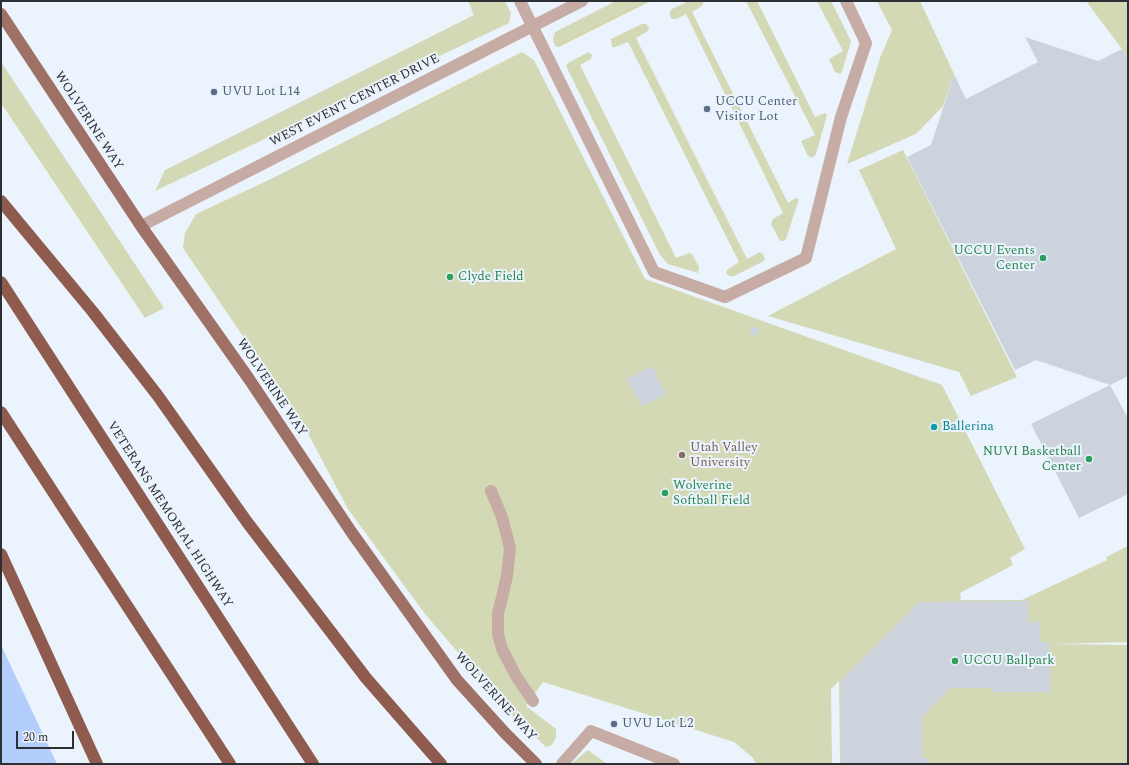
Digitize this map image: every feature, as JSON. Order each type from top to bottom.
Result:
[{"type":"highway","points":[[1,201],[92,312],[153,390],[247,522],[366,678],[441,764]]},
{"type":"highway","name":"VETERANS MEMORIAL HIGHWAY","points":[[1,282],[313,764]]},
{"type":"highway","points":[[1,412],[230,764]]},
{"type":"highway","points":[[1,554],[97,764]]},
{"type":"main road","name":"WOLVERINE WAY","points":[[1,14],[141,226],[249,379],[352,533],[457,680],[505,733],[536,764]]},
{"type":"street","points":[[520,1],[654,272],[725,297],[806,258],[841,117],[866,42],[846,1]]},
{"type":"street","name":"WEST EVENT CENTER DRIVE","points":[[141,226],[582,1]]},
{"type":"street","points":[[491,491],[502,517],[510,548],[507,576],[498,614],[498,634],[502,649],[516,676],[533,701]]},
{"type":"street","points":[[562,764],[591,731],[674,764]]},
{"type":"green space","points":[[468,1],[505,1],[511,13],[509,23],[155,191],[165,170],[474,15]]},
{"type":"green space","points":[[616,1],[651,1],[559,47],[555,46],[553,39],[555,32]]},
{"type":"green space","points":[[689,1],[704,1],[702,6],[692,12],[788,203],[796,198],[799,199],[786,239],[783,241],[780,241],[771,224],[773,219],[783,213],[686,14],[677,19],[672,19],[670,16],[672,9]]},
{"type":"green space","points":[[746,1],[757,1],[815,117],[825,113],[827,115],[816,154],[812,158],[808,156],[801,141],[815,135]]},
{"type":"green space","points":[[817,1],[831,1],[851,41],[842,72],[840,74],[835,72],[829,59],[843,51]]},
{"type":"green space","points":[[877,1],[920,1],[954,74],[943,106],[916,134],[847,164],[880,58],[892,30]]},
{"type":"green space","points":[[1086,1],[1128,1],[1128,60],[1122,49]]},
{"type":"green space","points":[[642,24],[646,24],[649,28],[648,31],[636,38],[747,259],[760,252],[763,254],[765,259],[734,276],[729,276],[726,273],[727,270],[739,262],[628,42],[612,47],[611,39]]},
{"type":"green space","points":[[522,52],[534,60],[645,279],[942,385],[1025,549],[1010,558],[1013,565],[960,593],[961,599],[959,600],[1022,600],[1107,560],[1106,557],[1128,546],[1128,642],[1053,644],[1128,645],[1128,764],[840,764],[839,681],[831,689],[832,764],[756,764],[753,758],[734,742],[543,682],[526,706],[556,729],[556,738],[552,745],[546,747],[510,713],[425,614],[348,509],[304,426],[183,248],[185,233],[196,214],[273,178]]},
{"type":"green space","points":[[589,52],[592,55],[591,59],[580,65],[676,258],[689,253],[692,254],[699,267],[698,273],[668,264],[660,255],[566,66],[568,63]]},
{"type":"green space","points":[[1,62],[164,308],[145,318],[1,103]]},
{"type":"green space","points":[[903,150],[1017,377],[971,396],[959,372],[768,316],[896,249],[859,170]]},
{"type":"green space","points":[[588,750],[607,764],[571,764]]},
{"type":"water","points":[[1,645],[57,764],[1,764]]},
{"type":"building","name":"UCCU Events Center","points":[[1025,37],[1098,61],[1122,49],[1128,60],[1128,376],[1110,385],[1036,360],[1015,370],[907,157],[931,145],[954,74],[966,99],[1038,62]]},
{"type":"building","points":[[751,326],[759,329],[757,336],[749,333]]},
{"type":"building","points":[[652,366],[666,394],[641,406],[627,379]]},
{"type":"building","name":"NUVI Basketball Center","points":[[1110,385],[1128,418],[1128,494],[1079,518],[1031,424]]},
{"type":"building","points":[[1028,601],[1028,622],[1040,622],[1040,642],[1049,642],[1050,692],[992,692],[992,688],[951,688],[923,716],[923,758],[928,758],[928,764],[841,764],[841,680],[919,602]]},
{"type":"place","name":"UVU Lot L14","points":[[214,92]]},
{"type":"place","name":"UCCU Center Visitor Lot","points":[[707,109]]},
{"type":"place","name":"UCCU Events Center","points":[[1043,258]]},
{"type":"place","name":"Clyde Field","points":[[450,277]]},
{"type":"place","name":"Ballerina","points":[[934,427]]},
{"type":"place","name":"Utah Valley University","points":[[682,455]]},
{"type":"place","name":"NUVI Basketball Center","points":[[1089,459]]},
{"type":"place","name":"Wolverine Softball Field","points":[[665,493]]},
{"type":"place","name":"UCCU Ballpark","points":[[955,661]]},
{"type":"place","name":"UVU Lot L2","points":[[614,724]]}]
